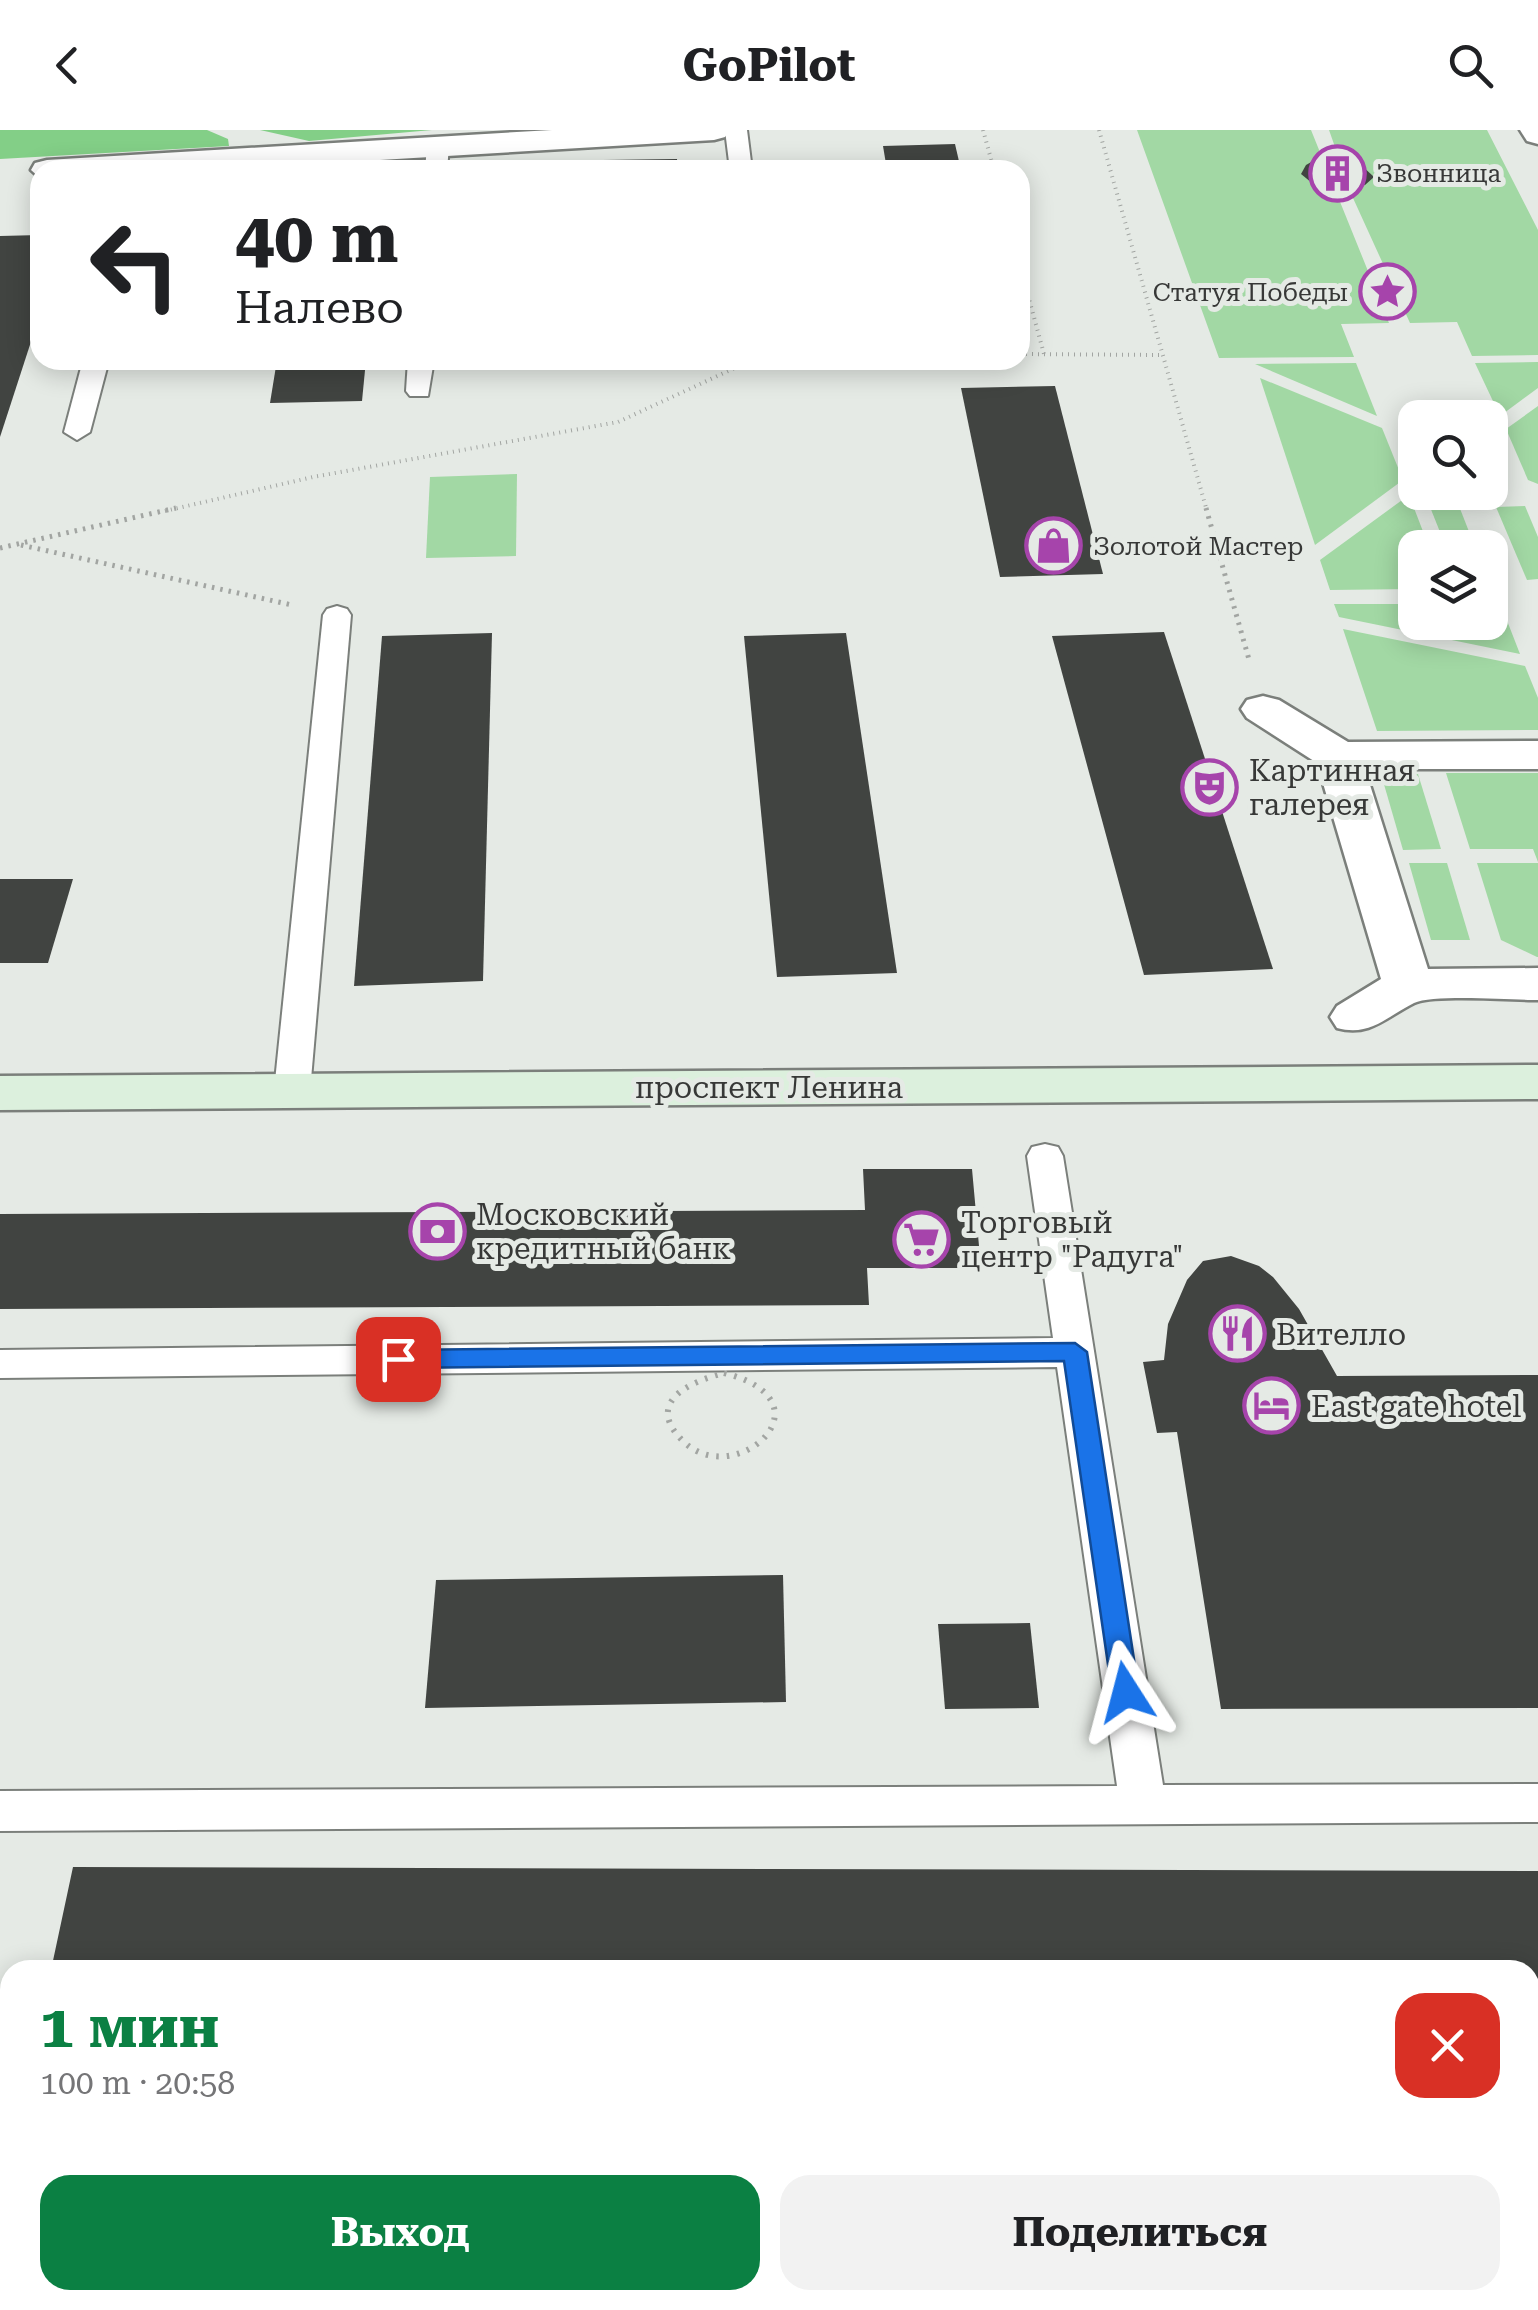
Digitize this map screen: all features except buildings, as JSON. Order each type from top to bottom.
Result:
[{"type":"main road","name":"проспект Ленина","points":[[0,1093],[1538,1082]]},
{"type":"street","points":[[373,160],[437,158],[714,130]]},
{"type":"street","points":[[1263,709],[1338,756],[1538,755]]},
{"type":"street","points":[[1338,756],[1408,985]]},
{"type":"street","points":[[1355,1018],[1408,985],[1538,984]]},
{"type":"lane","points":[[736,130],[740,160]]},
{"type":"lane","points":[[77,432],[93,370]]},
{"type":"lane","points":[[418,390],[420,370]]},
{"type":"lane","points":[[292,1090],[338,616]]},
{"type":"lane","points":[[1045,1156],[1142,1805]]},
{"type":"lane","points":[[0,1364],[1075,1352]]},
{"type":"lane","points":[[0,1811],[1538,1803]]},
{"type":"path","points":[[983,130],[991,160]]},
{"type":"path","points":[[1099,130],[1263,709]]},
{"type":"path","points":[[1030,303],[1044,354]]},
{"type":"path","points":[[1030,354],[1162,355]]},
{"type":"path","points":[[0,545],[313,477],[618,422],[730,370]]},
{"type":"path","points":[[15,543],[338,616]]},
{"type":"path","points":[[724,1373],[744,1376],[762,1386],[773,1399],[777,1415],[772,1431],[759,1444],[740,1453],[719,1456],[698,1452],[680,1442],[669,1428],[666,1412],[671,1397],[684,1384],[724,1373]]},
{"type":"green space","points":[[0,130],[207,130],[228,139],[229,146],[0,159]]},
{"type":"green space","points":[[260,130],[432,130],[309,141]]},
{"type":"green space","points":[[1137,130],[1311,130],[1389,323],[1341,324],[1354,357],[1219,358]]},
{"type":"green space","points":[[1329,130],[1487,130],[1538,230],[1538,355],[1472,356],[1457,322],[1410,323],[1353,198]]},
{"type":"green space","points":[[1538,362],[1538,388],[1508,410],[1508,400],[1492,400],[1475,363]]},
{"type":"green space","points":[[1356,363],[1377,416],[1255,364]]},
{"type":"green space","points":[[1260,378],[1382,428],[1398,468],[1398,484],[1315,545]]},
{"type":"green space","points":[[1538,406],[1538,484],[1528,480],[1508,428]]},
{"type":"green space","points":[[517,474],[516,556],[426,558],[430,477]]},
{"type":"green space","points":[[1398,503],[1398,510],[1415,510],[1422,530],[1398,530],[1398,589],[1330,590],[1320,560]]},
{"type":"green space","points":[[1525,506],[1538,537],[1538,579],[1527,580],[1497,510],[1508,510],[1508,507]]},
{"type":"green space","points":[[1431,510],[1461,510],[1468,530],[1439,530]]},
{"type":"green space","points":[[1334,604],[1398,604],[1398,629],[1339,617]]},
{"type":"green space","points":[[1508,623],[1520,654],[1452,640],[1508,640]]},
{"type":"green space","points":[[1343,629],[1525,666],[1538,698],[1538,730],[1377,731]]},
{"type":"green space","points":[[1446,773],[1538,773],[1538,862],[1533,849],[1470,849]]},
{"type":"green space","points":[[1381,774],[1418,774],[1441,849],[1403,850]]},
{"type":"green space","points":[[1409,863],[1447,863],[1470,940],[1431,940]]},
{"type":"green space","points":[[1477,863],[1538,863],[1537,957],[1501,940]]},
{"type":"place","name":"Звонница","points":[[1337,173]]},
{"type":"place","name":"Статуя Победы","points":[[1387,292]]},
{"type":"place","name":"Золотой Мастер","points":[[1054,546]]},
{"type":"place","name":"Картинная галерея","points":[[1210,787]]},
{"type":"place","name":"Московский кредитный банк","points":[[437,1231]]},
{"type":"place","name":"Торговый центр \"Радуга\"","points":[[922,1239]]},
{"type":"place","name":"Вителло","points":[[1237,1334]]},
{"type":"place","name":"East gate hotel","points":[[1272,1406]]},
{"type":"route","points":[[398,1359],[1075,1352],[1126,1692]]}]
